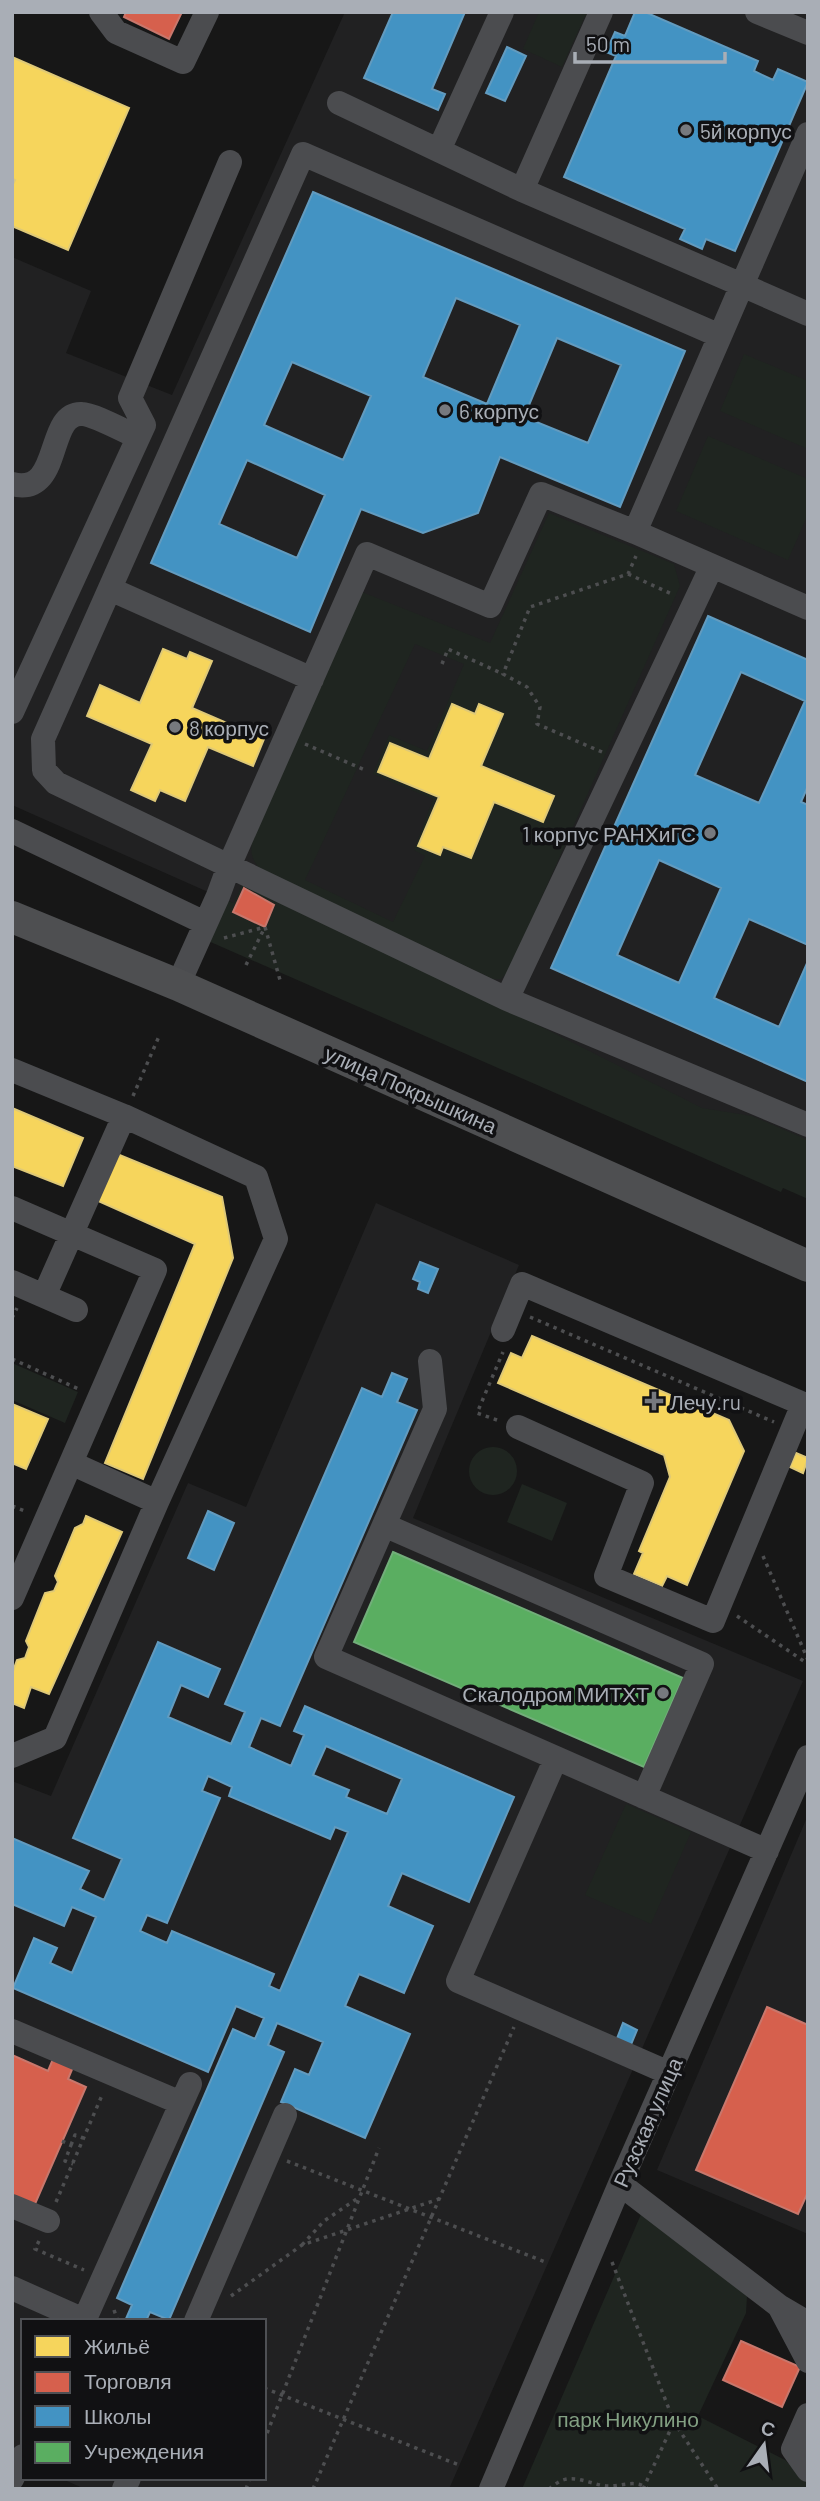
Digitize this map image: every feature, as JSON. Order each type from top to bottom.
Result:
[{"type":"main road","name":"улица Покрышкина","points":[[12,917],[177,985],[808,1266]]},
{"type":"street","points":[[100,12],[116,32],[183,62],[207,12]]},
{"type":"street","points":[[439,150],[502,12]]},
{"type":"street","points":[[522,190],[601,12]]},
{"type":"street","points":[[757,12],[808,33]]},
{"type":"street","points":[[339,103],[522,190],[808,314]]},
{"type":"street","points":[[640,535],[720,336],[808,134]]},
{"type":"street","points":[[720,336],[303,154],[43,739],[44,770],[56,783],[507,999],[808,1125]]},
{"type":"street","points":[[12,712],[144,425],[130,398],[230,162]]},
{"type":"street","points":[[12,484],[29,485],[43,475],[66,421],[76,414],[88,415],[138,437]]},
{"type":"street","points":[[177,985],[367,554],[490,606],[541,494],[808,608]]},
{"type":"street","points":[[507,999],[712,566]]},
{"type":"street","points":[[110,589],[312,680]]},
{"type":"street","points":[[12,831],[205,923]]},
{"type":"street","points":[[12,1070],[124,1116],[256,1177],[276,1239],[157,1502],[55,1738],[12,1756]]},
{"type":"street","points":[[44,1296],[124,1116]]},
{"type":"street","points":[[12,1208],[155,1270],[12,1598]]},
{"type":"street","points":[[12,1282],[76,1310]]},
{"type":"street","points":[[505,1336],[522,1284],[805,1405],[792,1430],[713,1621],[606,1576],[642,1483],[518,1427]]},
{"type":"street","points":[[430,1361],[435,1409],[326,1657],[767,1851]]},
{"type":"street","points":[[71,1462],[157,1502]]},
{"type":"street","points":[[384,1525],[702,1664],[644,1797]]},
{"type":"street","points":[[556,1758],[458,1981],[669,2073]]},
{"type":"street","name":"Рузская улица","points":[[491,2489],[620,2184],[806,1765]]},
{"type":"street","points":[[12,2031],[111,2074],[186,2094],[85,2319]]},
{"type":"street","points":[[197,2319],[285,2115]]},
{"type":"street","points":[[620,2184],[779,2306],[808,2323]]},
{"type":"street","points":[[12,2206],[48,2221]]},
{"type":"street","points":[[12,2288],[83,2319]]},
{"type":"street","points":[[779,2306],[808,2361]]},
{"type":"street","points":[[808,2415],[793,2449],[808,2470]]},
{"type":"street","points":[[12,2479],[21,2460]]},
{"type":"path","points":[[628,574],[640,535]]},
{"type":"path","points":[[503,674],[530,607],[628,574],[694,604]]},
{"type":"path","points":[[442,664],[448,649],[503,674],[527,687],[540,707],[537,724],[620,759]]},
{"type":"path","points":[[287,736],[365,770]]},
{"type":"path","points":[[195,946],[265,927]]},
{"type":"path","points":[[246,965],[265,927]]},
{"type":"path","points":[[265,927],[280,980]]},
{"type":"path","points":[[124,1116],[160,1034]]},
{"type":"path","points":[[521,1313],[792,1430]]},
{"type":"path","points":[[505,1336],[477,1413],[518,1427]]},
{"type":"path","points":[[12,1359],[99,1398]]},
{"type":"path","points":[[751,1528],[808,1662]]},
{"type":"path","points":[[720,1604],[808,1662]]},
{"type":"path","points":[[313,2489],[522,2009]]},
{"type":"path","points":[[111,2074],[35,2249],[102,2278],[117,2319]]},
{"type":"path","points":[[73,2164],[65,2161],[75,2135],[84,2138]]},
{"type":"path","points":[[62,2141],[71,2145]]},
{"type":"path","points":[[266,2436],[379,2148]]},
{"type":"path","points":[[269,2153],[548,2263]]},
{"type":"path","points":[[229,2298],[302,2245],[324,2221],[360,2197]]},
{"type":"path","points":[[302,2245],[439,2199]]},
{"type":"path","points":[[612,2262],[674,2422],[718,2489]]},
{"type":"path","points":[[266,2389],[459,2465]]},
{"type":"path","points":[[549,2489],[564,2479],[579,2479],[608,2486],[630,2483],[645,2488],[674,2422]]},
{"type":"shaded area","points":[[345,12],[808,12],[808,1158],[12,805],[12,257],[91,291],[66,353],[172,395]]},
{"type":"shaded area","points":[[376,1203],[519,1265],[413,1518],[803,1681],[449,2489],[85,2489],[65,2480],[266,2480],[266,2319],[21,2319],[21,2461],[12,2457],[12,1781],[51,1796],[188,1483],[246,1507]]},
{"type":"shaded area","points":[[808,1815],[808,2234],[657,2170]]},
{"type":"green space","points":[[539,12],[587,12],[562,67],[523,49]]},
{"type":"green space","points":[[744,354],[808,381],[808,449],[720,411]]},
{"type":"green space","points":[[708,436],[808,479],[808,514],[788,560],[676,511]]},
{"type":"green space","points":[[549,513],[674,564],[680,586],[509,971],[501,979],[493,979],[261,870],[252,857],[251,850],[252,841],[362,592],[490,643]],"holes":[[[415,644],[464,664],[427,751],[389,735],[373,774],[433,799],[414,850],[425,856],[393,922],[305,880]],[[479,704],[502,715],[481,766],[554,797],[543,822],[494,802],[471,858],[443,847],[419,845],[439,797],[378,772],[390,743],[429,759],[452,705],[475,714]]]},
{"type":"green space","points":[[245,877],[702,1108],[752,1116],[808,1140],[808,1199],[783,1188],[781,1192],[206,940],[225,900],[234,903]]},
{"type":"green space","points":[[12,1363],[78,1392],[65,1423],[12,1400]]},
{"type":"green space","points":[[493,1447],[510,1454],[517,1471],[510,1488],[493,1495],[476,1488],[469,1471],[476,1454]]},
{"type":"green space","points":[[522,1484],[567,1503],[552,1541],[507,1522]]},
{"type":"green space","points":[[626,1804],[691,1832],[651,1924],[585,1895]]},
{"type":"green space","name":"парк Никулино","points":[[642,2212],[747,2296],[746,2313],[698,2416],[785,2460],[808,2482],[808,2489],[522,2489]]},
{"type":"building: Жильё","points":[[12,57],[129,108],[68,250],[12,226],[12,186],[15,180],[12,178]]},
{"type":"building: Жильё","name":"8 корпус","points":[[163,649],[187,659],[190,652],[212,661],[192,708],[264,739],[253,766],[208,747],[185,801],[160,790],[155,801],[131,790],[152,744],[87,716],[100,685],[140,703]]},
{"type":"building: Жильё","points":[[452,704],[475,714],[479,704],[503,714],[481,766],[554,796],[543,822],[494,802],[471,858],[443,847],[440,855],[418,846],[439,797],[378,772],[390,743],[429,759]]},
{"type":"building: Жильё","points":[[12,1108],[83,1138],[63,1186],[12,1166]]},
{"type":"building: Жильё","points":[[117,1154],[222,1197],[233,1258],[143,1479],[105,1463],[195,1244],[96,1200]]},
{"type":"building: Жильё","points":[[532,1336],[729,1420],[744,1451],[687,1585],[667,1576],[662,1586],[634,1574],[643,1553],[639,1551],[670,1477],[664,1455],[498,1383],[511,1353],[522,1358]]},
{"type":"building: Жильё","points":[[12,1404],[48,1419],[26,1469],[12,1463]]},
{"type":"building: Жильё","points":[[796,1453],[808,1458],[803,1473],[790,1467]]},
{"type":"building: Жильё","points":[[86,1516],[122,1532],[49,1694],[31,1687],[24,1708],[12,1703],[12,1674],[17,1660],[25,1658],[29,1647],[26,1641],[45,1593],[54,1591],[58,1582],[55,1576],[75,1528],[83,1524]]},
{"type":"building: Торговля","points":[[126,12],[182,12],[169,39],[124,17]]},
{"type":"building: Торговля","points":[[244,888],[274,905],[265,927],[233,912]]},
{"type":"building: Торговля","points":[[767,2007],[808,2025],[808,2192],[798,2214],[696,2170]]},
{"type":"building: Торговля","points":[[12,2055],[48,2071],[53,2059],[73,2067],[68,2079],[86,2087],[35,2204],[12,2195]]},
{"type":"building: Торговля","points":[[741,2341],[800,2367],[782,2407],[723,2380]]},
{"type":"building: Школы","points":[[393,12],[465,12],[432,89],[445,94],[438,110],[364,78]]},
{"type":"building: Школы","name":"5й корпус","points":[[635,12],[645,12],[758,61],[754,71],[773,80],[778,69],[808,82],[735,251],[706,239],[702,249],[680,239],[685,229],[564,177],[616,56],[606,52],[615,32],[625,36]]},
{"type":"building: Школы","points":[[507,47],[526,56],[505,101],[486,93]]},
{"type":"building: Школы","name":"6 корпус","points":[[313,192],[685,351],[620,507],[500,457],[478,513],[423,533],[361,509],[310,632],[151,563]],"holes":[[[456,298],[520,325],[487,404],[423,377]],[[557,338],[621,365],[588,443],[524,417]],[[292,362],[371,396],[343,460],[264,425]],[[247,460],[325,495],[297,558],[219,524]]]},
{"type":"building: Школы","name":"1 корпус РАНХиГС","points":[[708,616],[808,660],[808,786],[801,802],[808,805],[808,945],[749,919],[714,998],[779,1027],[808,961],[808,1082],[551,968]],"holes":[[[741,672],[805,701],[759,803],[695,775]],[[659,860],[721,888],[679,983],[617,955]]]},
{"type":"building: Школы","points":[[420,1262],[438,1269],[428,1293],[418,1289],[420,1282],[413,1279]]},
{"type":"building: Школы","points":[[392,1373],[407,1379],[397,1402],[417,1410],[280,1726],[261,1718],[249,1747],[291,1766],[304,1735],[294,1731],[305,1706],[514,1797],[469,1902],[402,1873],[388,1906],[433,1926],[404,1993],[359,1974],[345,2006],[410,2034],[365,2138],[281,2102],[295,2069],[309,2075],[323,2042],[277,2023],[268,2045],[284,2052],[169,2319],[150,2312],[147,2319],[126,2319],[132,2305],[117,2298],[233,2029],[255,2039],[264,2018],[236,2006],[208,2072],[13,1988],[34,1938],[57,1948],[50,1963],[72,1973],[96,1917],[72,1907],[64,1926],[12,1904],[12,1838],[89,1871],[80,1889],[104,1900],[122,1859],[73,1838],[158,1642],[220,1669],[208,1697],[181,1685],[168,1717],[231,1744],[245,1712],[225,1704],[362,1388],[382,1397]],"holes":[[[326,1746],[402,1779],[387,1814],[346,1797],[349,1790],[313,1775]],[[208,1776],[232,1787],[229,1796],[330,1839],[335,1827],[348,1832],[280,1991],[269,1986],[274,1974],[172,1931],[167,1943],[140,1931],[147,1915],[167,1923],[220,1798],[202,1791]]]},
{"type":"building: Школы","points":[[208,1511],[234,1523],[214,1570],[188,1558]]},
{"type":"building: Школы","points":[[623,2023],[637,2030],[630,2047],[616,2041]]},
{"type":"building: Учреждения","points":[[393,1552],[683,1678],[644,1767],[354,1642]]},
{"type":"place","name":"5й корпус","points":[[686,130]]},
{"type":"place","name":"6 корпус","points":[[445,410]]},
{"type":"place","name":"8 корпус","points":[[175,727]]},
{"type":"place","name":"1 корпус РАНХиГС","points":[[710,833]]},
{"type":"place","name":"Лечу.ru","points":[[654,1401]]},
{"type":"place","name":"Скалодром МИТХТ","points":[[663,1693]]}]
